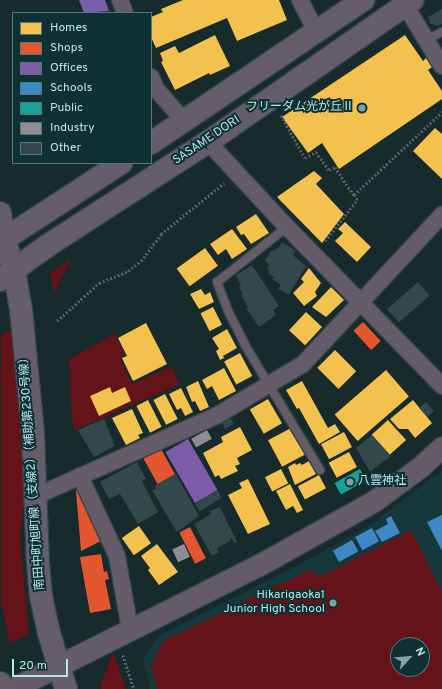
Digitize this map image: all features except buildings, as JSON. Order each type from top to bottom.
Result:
[{"type":"main road","points":[[152,142],[363,0]]},
{"type":"main road","name":"SASAME DORI","points":[[7,275],[208,142],[408,3]]},
{"type":"main road","points":[[1,243],[120,164]]},
{"type":"main road","name":"南田中町旭町線（支線2）（補助第230号線）","points":[[0,213],[1,243],[7,275],[21,309],[33,434],[38,563],[41,596],[49,633],[66,689]]},
{"type":"main road","points":[[0,683],[1,689]]},
{"type":"street","points":[[120,0],[125,12]]},
{"type":"street","points":[[300,0],[316,32]]},
{"type":"street","points":[[408,3],[426,40],[442,66]]},
{"type":"street","points":[[152,79],[156,89],[184,120]]},
{"type":"street","points":[[208,142],[287,227],[442,386]]},
{"type":"street","points":[[36,496],[216,416],[303,364],[442,214]]},
{"type":"street","points":[[12,689],[259,565],[374,501],[420,467],[442,447]]},
{"type":"street","points":[[80,476],[117,556],[130,630]]},
{"type":"lane","points":[[426,40],[442,32]]},
{"type":"lane","points":[[287,227],[217,282],[228,311],[245,345],[270,384],[320,470]]},
{"type":"path","points":[[279,111],[305,158],[316,152],[329,170],[335,167],[357,200],[314,255]]},
{"type":"path","points":[[354,195],[442,112]]},
{"type":"path","points":[[57,321],[99,283],[128,271],[141,261],[161,234],[237,173]]},
{"type":"path","points":[[120,648],[134,689]]},
{"type":"shaded area","points":[[71,259],[54,293],[50,273]]},
{"type":"shaded area","points":[[16,328],[25,479],[20,540],[29,634],[10,643],[1,604],[1,335]]},
{"type":"shaded area","points":[[115,334],[125,355],[120,358],[132,384],[171,367],[180,384],[75,430],[72,421],[69,359]],"holes":[[[109,387],[112,393],[125,387],[131,401],[99,416],[90,396]]]},
{"type":"shaded area","name":"Hikarigaoka1 Junior High School","points":[[442,471],[442,689],[150,689],[143,659],[158,636],[291,569],[365,528]]},
{"type":"shaded area","name":"Hikarigaoka1 Junior High School","points":[[411,530],[442,592],[442,689],[157,689],[151,666],[163,641],[311,569],[319,577]]},
{"type":"shaded area","points":[[113,652],[126,689],[101,689],[100,687]]},
{"type":"place","name":"フリーダム光が丘Ⅱ","points":[[362,108]]},
{"type":"place","name":"八雲神社","points":[[350,482]]},
{"type":"place","name":"Hikarigaoka1 Junior High School","points":[[333,603]]}]
